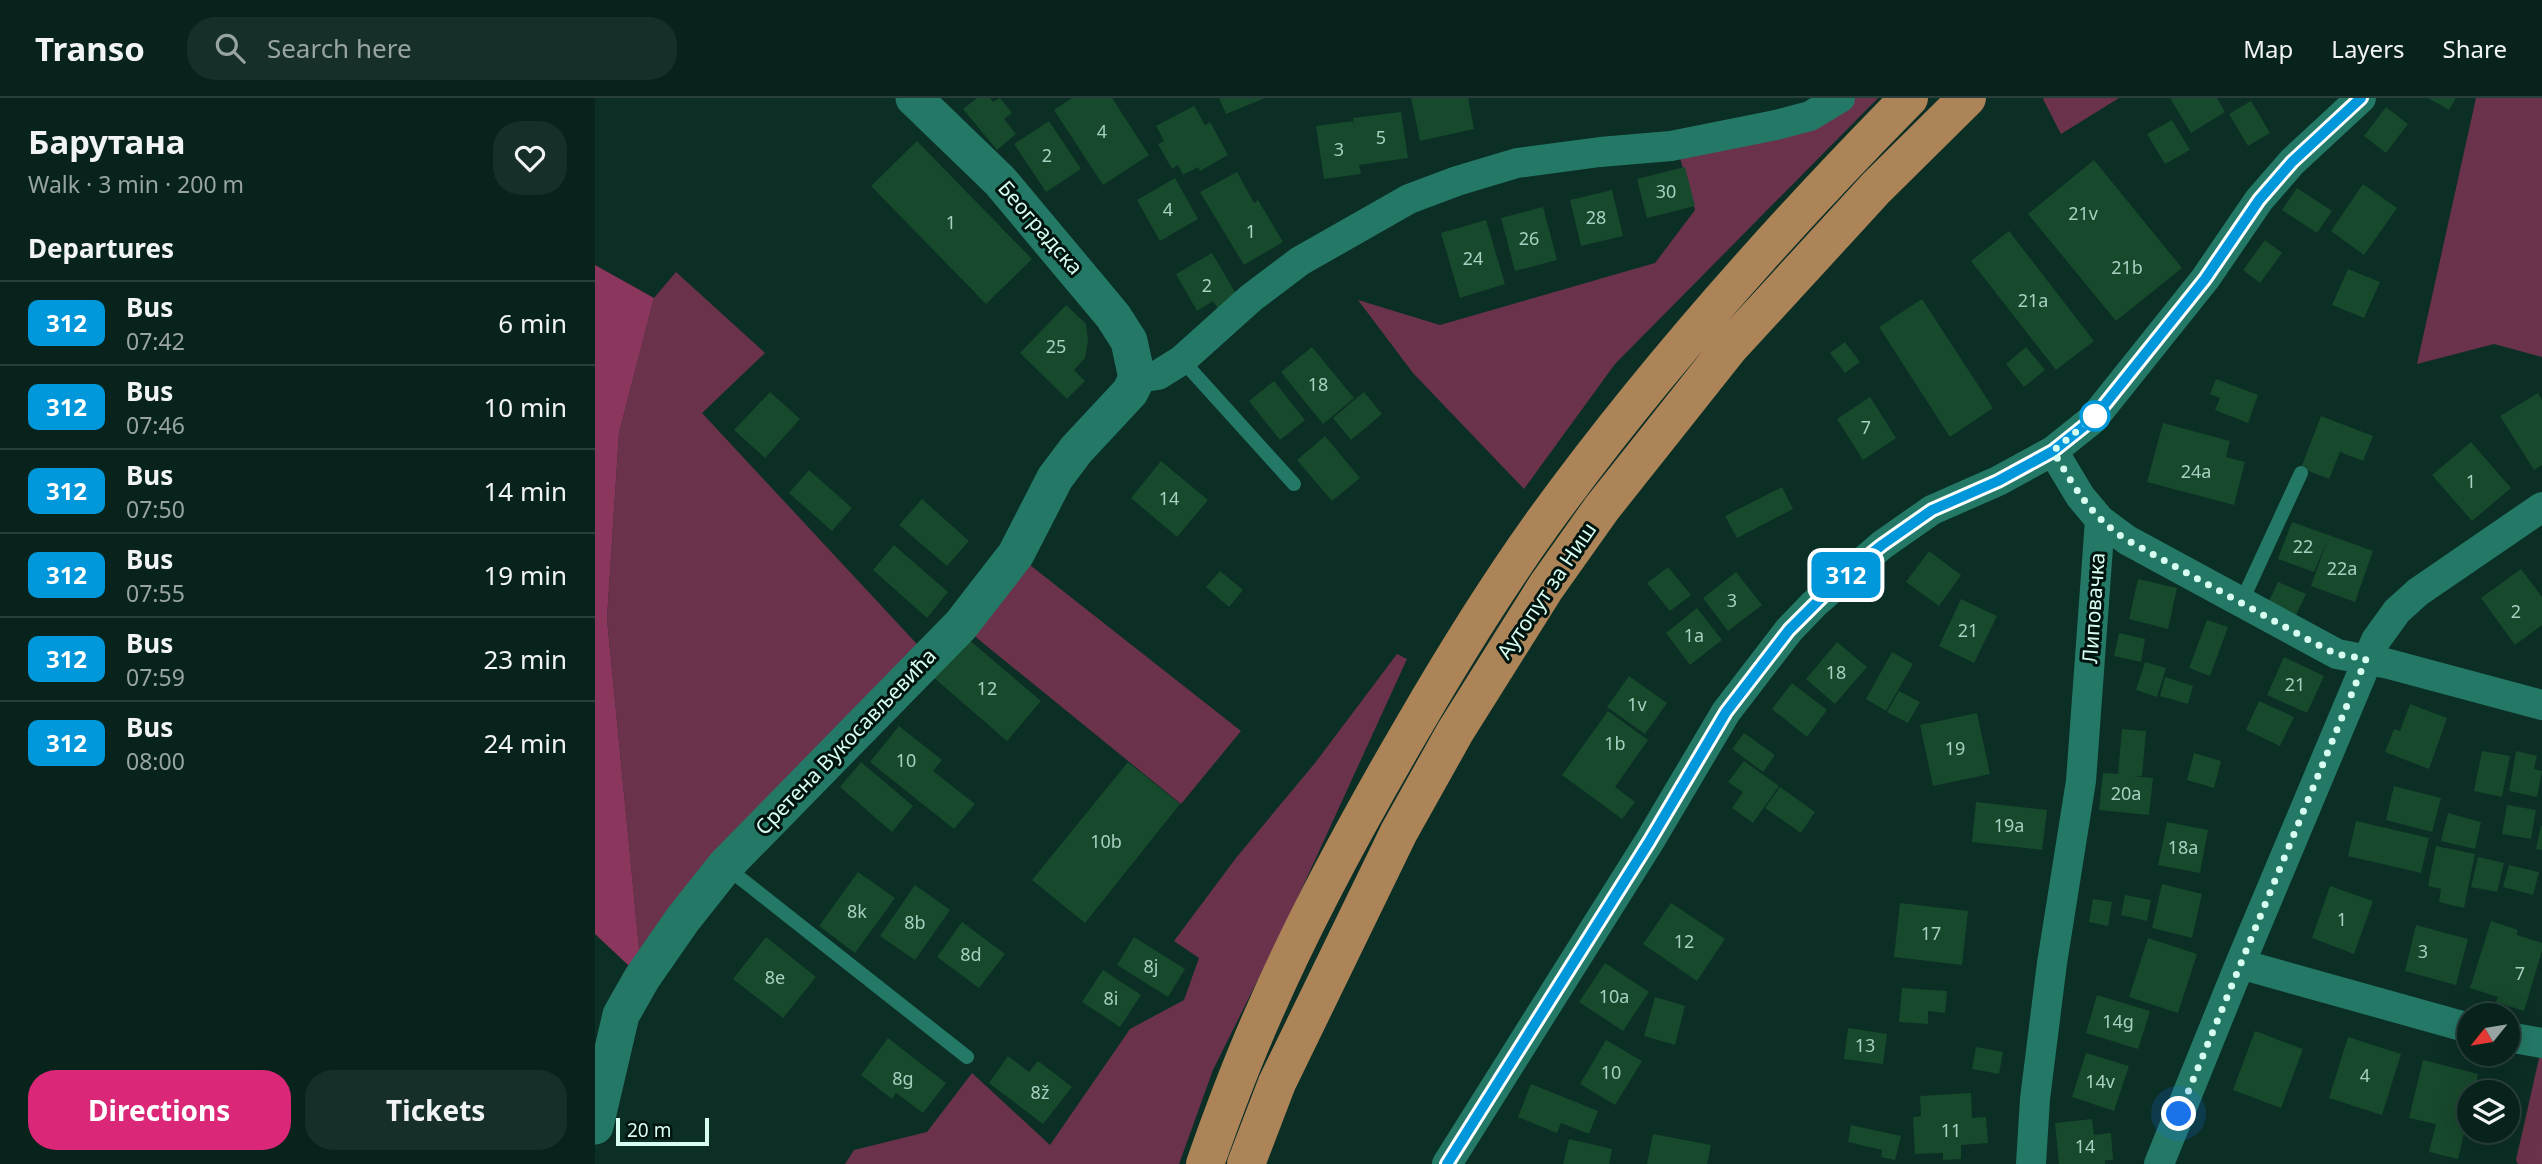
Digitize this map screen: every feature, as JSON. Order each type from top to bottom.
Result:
[{"type":"highway","name":"Аутопут за Ниш","points":[[1205,1164],[1263,1013],[1310,916],[1382,780],[1496,591],[1587,463],[1687,338],[1759,255],[1909,98]]},
{"type":"highway","name":"Аутопут за Ниш","points":[[1246,1164],[1277,1083],[1399,832],[1455,732],[1546,587],[1602,508],[1729,348],[1869,196],[1929,133],[1967,98]]},
{"type":"street","points":[[1137,378],[1158,375],[1182,360],[1251,298],[1300,261],[1409,199],[1517,163],[1671,146],[1776,125],[1810,116],[1840,98]]},
{"type":"street","points":[[1447,1164],[1649,842],[1726,712],[1789,630],[1843,576],[1932,510],[1998,481],[2053,451],[2086,426],[2109,401],[2205,279],[2259,200],[2292,162],[2361,98]]},
{"type":"street","name":"Београдска","points":[[922,100],[1022,205],[1113,316],[1129,341],[1137,378]]},
{"type":"street","name":"Сретена Вукосављевића","points":[[595,1126],[621,1015],[642,978],[683,919],[725,866],[969,615],[1016,554],[1055,478],[1076,450],[1130,392],[1137,378]]},
{"type":"street","points":[[2053,451],[2080,495],[2100,520],[2127,540],[2336,654],[2366,659],[2542,705]]},
{"type":"street","points":[[2159,1164],[2366,659],[2383,627],[2418,592],[2542,507]]},
{"type":"street","name":"Липовачка","points":[[2031,1164],[2035,1099],[2052,963],[2081,781],[2100,520]]},
{"type":"street","points":[[2240,964],[2457,1025]]},
{"type":"street","points":[[2520,1039],[2542,1043]]},
{"type":"lane","points":[[1182,360],[1294,484]]},
{"type":"lane","points":[[2241,604],[2301,473]]},
{"type":"lane","points":[[725,866],[967,1057]]},
{"type":"shaded area","points":[[1836,98],[1878,98],[1615,364],[1524,489],[1413,373],[1358,300],[1440,325],[1655,263],[1695,210],[1675,141]]},
{"type":"shaded area","points":[[2044,98],[2119,98],[2061,134]]},
{"type":"shaded area","points":[[2476,98],[2542,98],[2542,357],[2494,344],[2417,364]]},
{"type":"shaded area","points":[[595,265],[654,298],[619,433],[607,619],[642,978],[595,934]]},
{"type":"shaded area","points":[[676,272],[765,353],[702,413],[929,657],[642,978],[607,619],[619,433],[654,298]]},
{"type":"shaded area","points":[[1016,554],[1241,731],[1181,804],[961,625]]},
{"type":"shaded area","points":[[1397,654],[1407,659],[1288,919],[1213,1070],[1179,1164],[845,1164],[854,1150],[927,1132],[972,1073],[1050,1145],[1130,1029],[1184,1000],[1199,958],[1174,941],[1236,858],[1315,763]]},
{"type":"shaded area","points":[[2542,1045],[2542,1164],[2518,1164],[2516,1160]]},
{"type":"building","points":[[977,98],[990,98],[993,102],[1000,98],[1012,113],[1004,119],[1016,134],[997,150],[963,109]]},
{"type":"building","points":[[1072,98],[1112,98],[1149,155],[1103,185],[1054,110]]},
{"type":"building","points":[[1219,98],[1265,98],[1226,114]]},
{"type":"building","points":[[1411,98],[1468,98],[1474,129],[1420,141]]},
{"type":"building","points":[[2170,98],[2217,98],[2225,112],[2191,133]]},
{"type":"building","points":[[2428,98],[2456,98],[2449,110]]},
{"type":"building","points":[[2251,101],[2270,133],[2248,146],[2229,114]]},
{"type":"building","points":[[1194,106],[1205,125],[1210,122],[1228,155],[1200,171],[1198,167],[1183,175],[1178,165],[1172,169],[1158,144],[1164,141],[1156,126]]},
{"type":"building","points":[[2386,107],[2408,124],[2386,153],[2364,136]]},
{"type":"building","points":[[1401,112],[1408,158],[1359,165],[1361,174],[1324,179],[1316,126],[1353,121],[1355,129],[1353,118]]},
{"type":"building","points":[[2172,120],[2190,150],[2165,164],[2147,134]]},
{"type":"building","points":[[1049,121],[1081,169],[1046,192],[1014,144]]},
{"type":"building","points":[[917,141],[1032,259],[986,304],[871,186]]},
{"type":"building","points":[[2094,160],[2182,268],[2116,321],[2028,214]]},
{"type":"building","points":[[1685,167],[1695,206],[1647,218],[1637,179]]},
{"type":"building","points":[[1237,172],[1254,203],[1258,200],[1283,242],[1244,265],[1200,192]]},
{"type":"building","points":[[1175,178],[1198,219],[1160,241],[1137,200]]},
{"type":"building","points":[[2363,184],[2397,208],[2364,255],[2331,231]]},
{"type":"building","points":[[2297,188],[2332,211],[2317,233],[2282,210]]},
{"type":"building","points":[[1612,190],[1623,236],[1581,246],[1570,200]]},
{"type":"building","points":[[1543,207],[1557,260],[1515,271],[1501,218]]},
{"type":"building","points":[[1486,220],[1505,284],[1460,298],[1441,233]]},
{"type":"building","points":[[2009,231],[2094,341],[2056,370],[1971,261]]},
{"type":"building","points":[[2265,240],[2282,253],[2260,283],[2243,270]]},
{"type":"building","points":[[1212,253],[1238,297],[1218,309],[1213,301],[1197,311],[1176,274]]},
{"type":"building","points":[[2348,269],[2380,282],[2364,318],[2332,305]]},
{"type":"building","points":[[1922,299],[1993,408],[1950,437],[1879,327]]},
{"type":"building","points":[[1066,305],[1086,324],[1088,341],[1085,358],[1074,370],[1085,381],[1067,399],[1020,353]]},
{"type":"building","points":[[1845,342],[1860,362],[1845,373],[1830,353]]},
{"type":"building","points":[[1312,347],[1354,398],[1323,424],[1281,372]]},
{"type":"building","points":[[2026,347],[2045,370],[2024,387],[2006,364]]},
{"type":"building","points":[[2216,379],[2258,395],[2248,423],[2215,410],[2220,398],[2210,394]]},
{"type":"building","points":[[1274,381],[1305,420],[1280,440],[1249,401]]},
{"type":"building","points":[[770,392],[800,419],[765,458],[734,430]]},
{"type":"building","points":[[1364,392],[1382,414],[1351,440],[1333,418]]},
{"type":"building","points":[[2538,393],[2542,400],[2542,465],[2534,470],[2500,416]]},
{"type":"building","points":[[1870,397],[1896,438],[1863,460],[1837,419]]},
{"type":"building","points":[[2321,416],[2373,436],[2363,461],[2340,452],[2329,479],[2301,468]]},
{"type":"building","points":[[2163,423],[2230,441],[2226,457],[2245,462],[2234,505],[2147,482]]},
{"type":"building","points":[[1325,436],[1360,478],[1332,501],[1297,460]]},
{"type":"building","points":[[2471,442],[2511,488],[2472,521],[2432,475]]},
{"type":"building","points":[[1161,461],[1208,500],[1177,537],[1131,498]]},
{"type":"building","points":[[809,470],[852,508],[832,531],[789,493]]},
{"type":"building","points":[[1782,487],[1793,509],[1737,538],[1725,516]]},
{"type":"building","points":[[922,499],[969,541],[947,566],[899,525]]},
{"type":"building","points":[[2292,522],[2373,551],[2355,602],[2311,586],[2327,541],[2314,572],[2278,559]]},
{"type":"building","points":[[894,545],[948,592],[927,618],[873,570]]},
{"type":"building","points":[[1929,551],[1961,575],[1939,606],[1906,582]]},
{"type":"building","points":[[1668,567],[1691,595],[1670,611],[1647,583]]},
{"type":"building","points":[[2521,569],[2542,597],[2542,625],[2515,645],[2481,598]]},
{"type":"building","points":[[1220,571],[1243,590],[1229,607],[1206,587]]},
{"type":"building","points":[[1736,572],[1762,605],[1728,631],[1703,598]]},
{"type":"building","points":[[2138,579],[2177,588],[2168,629],[2129,619]]},
{"type":"building","points":[[2278,582],[2306,594],[2296,615],[2268,603]]},
{"type":"building","points":[[1961,599],[1997,616],[1974,663],[1939,646]]},
{"type":"building","points":[[1697,608],[1722,640],[1690,665],[1666,633]]},
{"type":"building","points":[[2207,620],[2228,627],[2210,676],[2189,668]]},
{"type":"building","points":[[2119,633],[2145,639],[2141,662],[2114,656]]},
{"type":"building","points":[[967,638],[1041,701],[1007,741],[933,677]]},
{"type":"building","points":[[1837,642],[1867,667],[1835,704],[1806,679]]},
{"type":"building","points":[[1892,652],[1913,664],[1886,711],[1866,699]]},
{"type":"building","points":[[2284,657],[2324,676],[2307,713],[2267,695]]},
{"type":"building","points":[[2145,662],[2166,668],[2157,697],[2136,690]]},
{"type":"building","points":[[1629,676],[1667,703],[1645,734],[1607,707]]},
{"type":"building","points":[[2165,677],[2193,686],[2188,704],[2160,696]]},
{"type":"building","points":[[1792,683],[1827,710],[1807,737],[1772,709]]},
{"type":"building","points":[[1899,691],[1920,702],[1908,723],[1887,712]]},
{"type":"building","points":[[2259,701],[2294,717],[2280,746],[2246,730]]},
{"type":"building","points":[[2410,704],[2447,718],[2429,769],[2385,752],[2394,729],[2400,731]]},
{"type":"building","points":[[1608,711],[1648,740],[1615,787],[1635,802],[1622,819],[1562,775]]},
{"type":"building","points":[[1977,713],[1990,774],[1933,786],[1920,725]]},
{"type":"building","points":[[899,726],[942,760],[933,771],[975,804],[954,829],[870,762]]},
{"type":"building","points":[[2122,729],[2146,731],[2142,776],[2133,776],[2153,778],[2149,815],[2099,810],[2103,773],[2118,774]]},
{"type":"building","points":[[1744,733],[1775,755],[1763,772],[1732,749]]},
{"type":"building","points":[[2482,751],[2510,756],[2502,797],[2474,791]]},
{"type":"building","points":[[2516,751],[2537,756],[2534,769],[2542,771],[2537,797],[2509,791]]},
{"type":"building","points":[[2194,753],[2221,761],[2214,788],[2187,780]]},
{"type":"building","points":[[1744,761],[1779,786],[1753,823],[1732,808],[1743,792],[1728,782]]},
{"type":"building","points":[[861,762],[913,806],[892,832],[840,787]]},
{"type":"building","points":[[1128,762],[1180,804],[1085,923],[1032,880]]},
{"type":"building","points":[[2394,786],[2441,798],[2432,832],[2386,820]]},
{"type":"building","points":[[1780,787],[1815,812],[1801,833],[1765,808]]},
{"type":"building","points":[[1976,802],[2047,810],[2042,850],[1972,842]]},
{"type":"building","points":[[2507,805],[2536,810],[2531,839],[2502,834]]},
{"type":"building","points":[[2448,813],[2481,822],[2475,849],[2441,841]]},
{"type":"building","points":[[2356,821],[2429,838],[2421,873],[2348,856]]},
{"type":"building","points":[[2167,822],[2208,830],[2200,873],[2158,865]]},
{"type":"building","points":[[2542,826],[2542,850],[2536,849]]},
{"type":"building","points":[[2436,846],[2475,854],[2464,908],[2439,902],[2441,889],[2428,886]]},
{"type":"building","points":[[2478,857],[2504,863],[2497,892],[2471,887]]},
{"type":"building","points":[[2509,865],[2539,872],[2533,895],[2503,887]]},
{"type":"building","points":[[858,872],[895,898],[855,953],[819,926]]},
{"type":"building","points":[[2162,884],[2202,894],[2192,938],[2152,928]]},
{"type":"building","points":[[915,885],[950,910],[915,960],[880,936]]},
{"type":"building","points":[[2330,886],[2373,901],[2354,954],[2312,938]]},
{"type":"building","points":[[2125,895],[2151,900],[2147,921],[2121,915]]},
{"type":"building","points":[[2093,899],[2112,902],[2108,926],[2089,922]]},
{"type":"building","points":[[1671,903],[1725,939],[1697,981],[1643,944]]},
{"type":"building","points":[[1900,903],[1968,911],[1962,965],[1894,957]]},
{"type":"building","points":[[2491,921],[2518,930],[2517,935],[2542,943],[2524,1011],[2520,1010],[2520,1003],[2499,1003],[2496,1002],[2498,997],[2470,988]]},
{"type":"building","points":[[962,922],[1005,954],[979,988],[937,957]]},
{"type":"building","points":[[2416,925],[2468,939],[2456,985],[2405,971]]},
{"type":"building","points":[[766,937],[816,977],[783,1018],[733,979]]},
{"type":"building","points":[[1134,937],[1185,969],[1168,997],[1117,965]]},
{"type":"building","points":[[2148,938],[2197,954],[2178,1013],[2129,997]]},
{"type":"building","points":[[1605,963],[1649,992],[1623,1031],[1579,1002]]},
{"type":"building","points":[[1103,970],[1141,995],[1120,1027],[1082,1002]]},
{"type":"building","points":[[1902,988],[1947,991],[1945,1013],[1928,1011],[1928,1024],[1899,1022]]},
{"type":"building","points":[[2097,995],[2150,1011],[2138,1049],[2086,1033]]},
{"type":"building","points":[[1655,997],[1685,1006],[1675,1045],[1644,1036]]},
{"type":"building","points":[[1848,1028],[1887,1034],[1883,1064],[1844,1059]]},
{"type":"building","points":[[2255,1031],[2303,1049],[2281,1108],[2233,1090]]},
{"type":"building","points":[[2348,1037],[2401,1054],[2382,1115],[2329,1098]]},
{"type":"building","points":[[888,1038],[946,1083],[923,1113],[896,1093],[892,1099],[861,1075]]},
{"type":"building","points":[[1606,1040],[1642,1061],[1615,1105],[1580,1084]]},
{"type":"building","points":[[1976,1047],[2003,1052],[1999,1074],[1972,1069]]},
{"type":"building","points":[[2086,1053],[2129,1066],[2114,1111],[2072,1097]]},
{"type":"building","points":[[1008,1056],[1029,1072],[1038,1061],[1072,1087],[1043,1124],[989,1083]]},
{"type":"building","points":[[2423,1060],[2478,1074],[2477,1080],[2457,1080],[2457,1143],[2462,1143],[2458,1159],[2429,1152],[2436,1124],[2409,1118]]},
{"type":"building","points":[[1531,1084],[1598,1111],[1589,1134],[1561,1123],[1557,1133],[1518,1117]]},
{"type":"building","points":[[1971,1093],[1972,1118],[1986,1117],[1988,1143],[1961,1145],[1961,1159],[1943,1160],[1943,1153],[1915,1154],[1913,1117],[1921,1116],[1920,1096]]},
{"type":"building","points":[[2092,1119],[2094,1135],[2111,1133],[2113,1160],[2105,1160],[2105,1164],[2059,1164],[2055,1123]]},
{"type":"building","points":[[1851,1125],[1901,1136],[1895,1160],[1881,1157],[1882,1150],[1848,1142]]},
{"type":"building","points":[[1653,1134],[1711,1145],[1707,1164],[1647,1164]]},
{"type":"building","points":[[1569,1139],[1612,1149],[1609,1164],[1563,1164]]},
{"type":"bus line","name":"312","points":[[1447,1164],[1649,842],[1726,712],[1789,630],[1843,576],[1932,510],[2020,470],[2053,451],[2086,426],[2168,328],[2259,200],[2292,162],[2361,98]]},
{"type":"route","points":[[2095,416],[2053,451],[2089,509],[2100,520],[2127,540],[2307,639],[2336,654],[2366,659],[2179,1114]]}]
